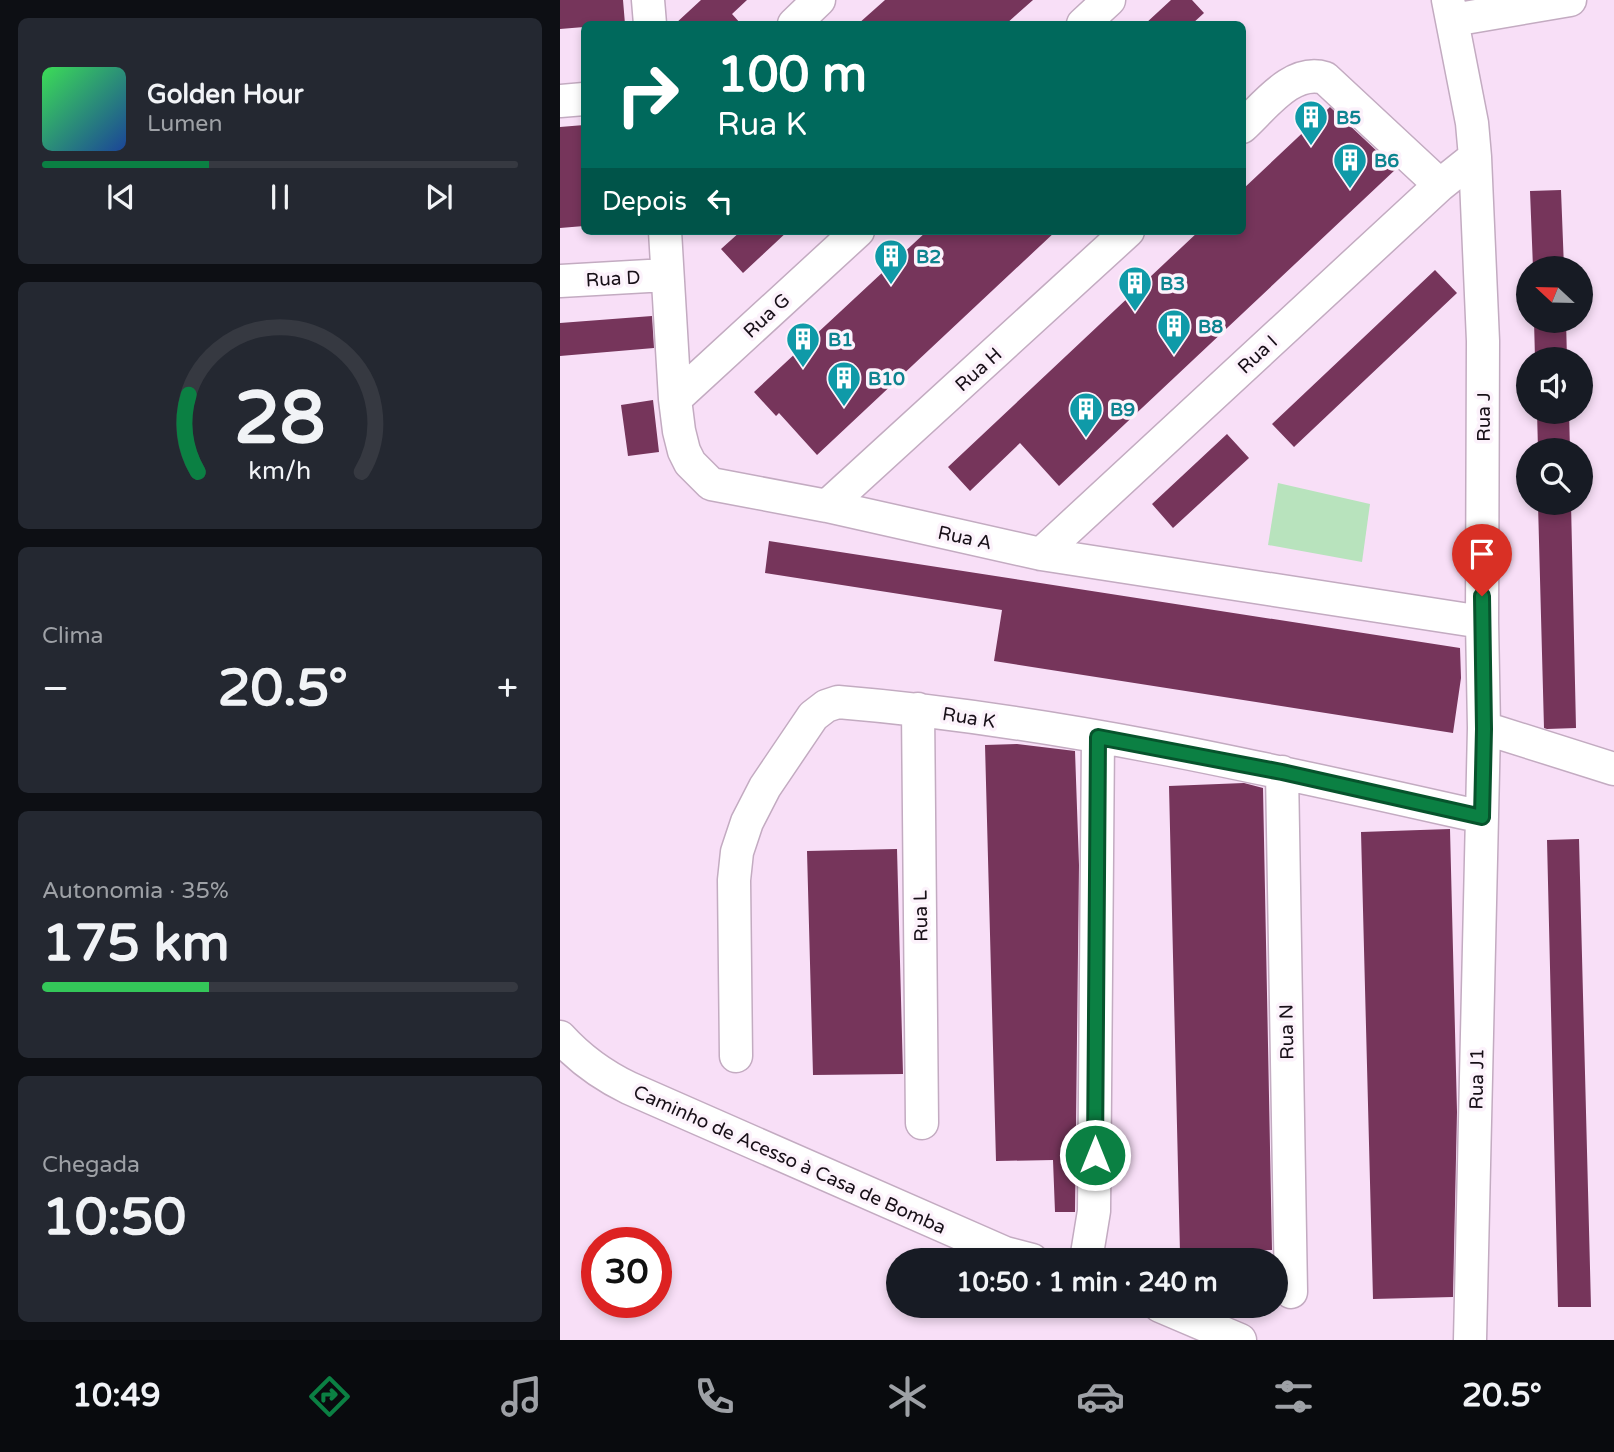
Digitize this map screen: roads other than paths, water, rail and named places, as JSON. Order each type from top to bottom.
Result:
[{"type":"street","points":[[648,0],[650,21]]},
{"type":"street","points":[[797,21],[819,0]]},
{"type":"street","points":[[1086,21],[1110,0]]},
{"type":"street","points":[[1451,10],[1570,0]]},
{"type":"street","name":"Rua J","points":[[1451,10],[1472,123],[1483,341],[1482,817]]},
{"type":"street","points":[[1246,123],[1288,85],[1301,77],[1313,75],[1325,78],[1440,185]]},
{"type":"street","points":[[560,101],[581,99]]},
{"type":"street","name":"Rua I","points":[[1041,554],[1440,185],[1475,157]]},
{"type":"street","name":"Rua A","points":[[666,235],[666,275],[675,399],[684,450],[698,472],[711,484],[827,506],[1041,554],[1482,622]]},
{"type":"street","name":"Rua G","points":[[675,399],[854,235]]},
{"type":"street","name":"Rua H","points":[[827,506],[1124,235]]},
{"type":"street","name":"Rua D","points":[[560,281],[666,275]]},
{"type":"street","name":"Rua K","points":[[736,1056],[734,880],[737,852],[747,822],[765,788],[804,727],[826,706],[838,702],[918,709],[1098,737],[1282,772],[1482,817]]},
{"type":"street","name":"Rua L","points":[[918,709],[922,1123]]},
{"type":"street","points":[[1484,729],[1614,769]]},
{"type":"street","points":[[1088,1248],[1094,1211],[1098,737]]},
{"type":"street","name":"Rua N","points":[[1282,772],[1291,1292]]},
{"type":"street","name":"Rua J1","points":[[1470,1340],[1482,817]]},
{"type":"street","name":"Caminho de Acesso à Casa de Bomba","points":[[560,1037],[585,1062],[629,1088],[994,1248]]},
{"type":"street","points":[[1188,1318],[1240,1340]]},
{"type":"place","name":"B5","points":[[1311,147]]},
{"type":"place","name":"B6","points":[[1350,190]]},
{"type":"place","name":"B2","points":[[891,286]]},
{"type":"place","name":"B3","points":[[1135,313]]},
{"type":"place","name":"B8","points":[[1174,356]]},
{"type":"place","name":"B1","points":[[803,369]]},
{"type":"place","name":"B10","points":[[844,408]]},
{"type":"place","name":"B9","points":[[1086,439]]}]
